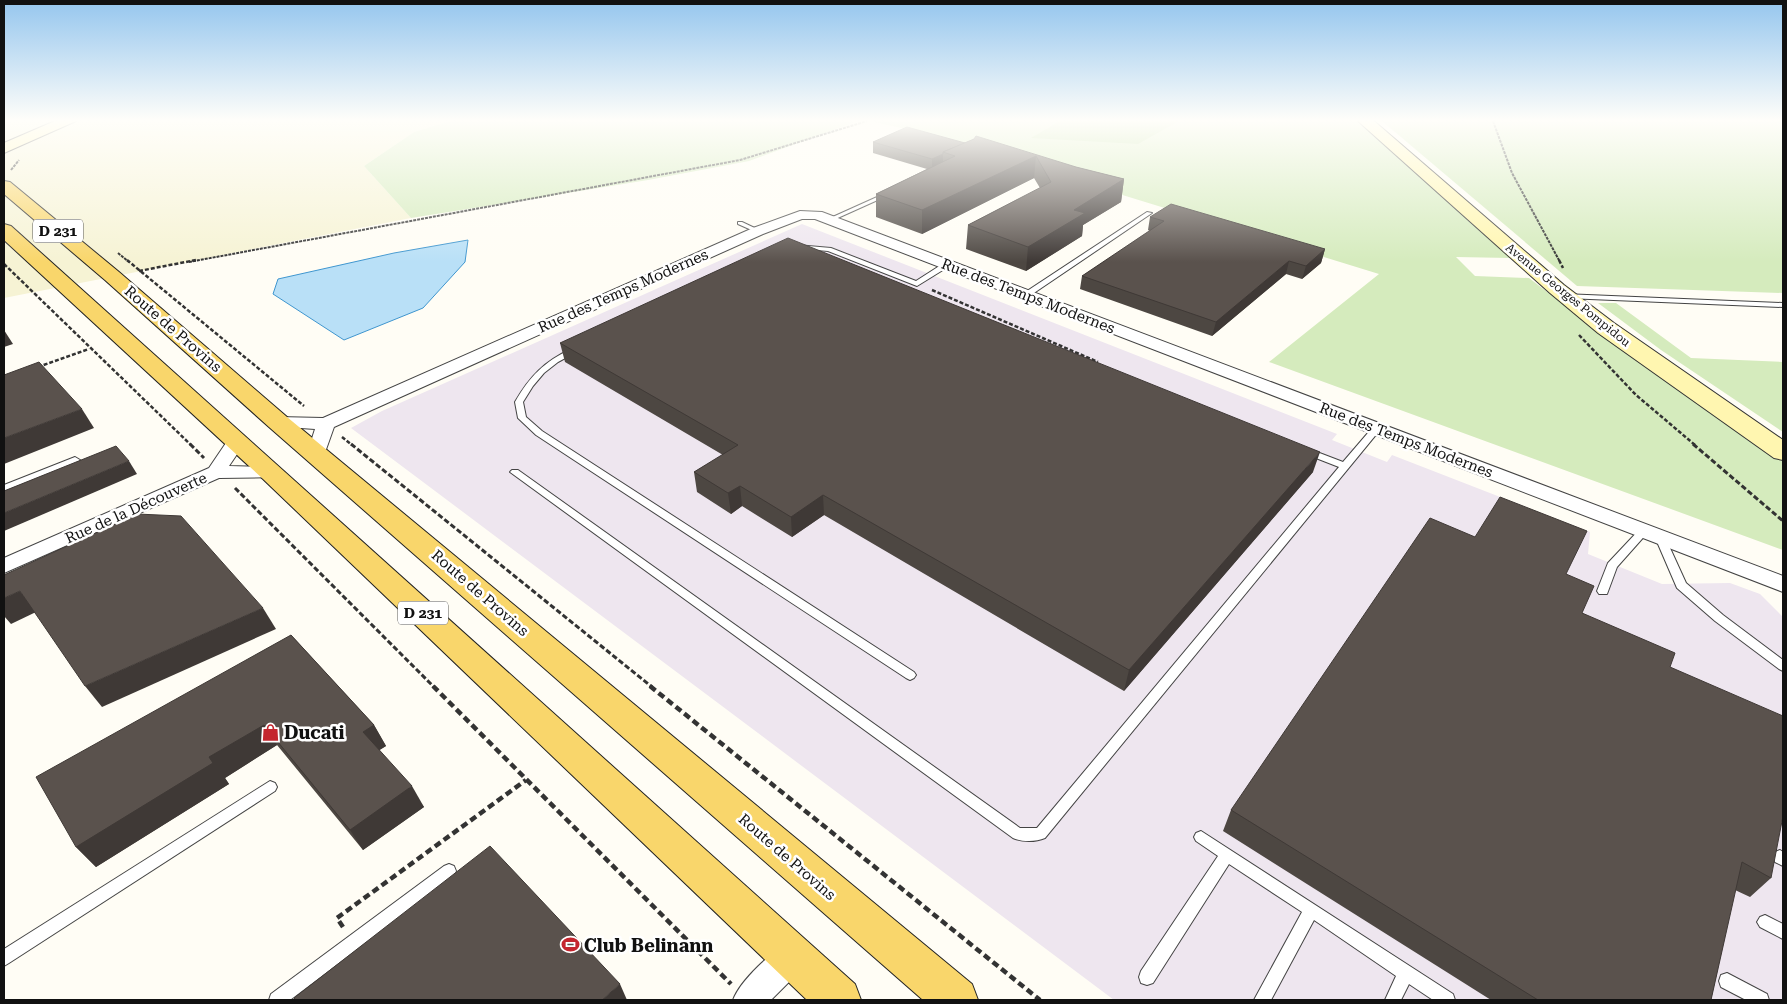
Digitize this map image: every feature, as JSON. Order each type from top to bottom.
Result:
[{"type":"main road","name":"Avenue Georges Pompidou","points":[[1418,168],[1565,296],[1642,355],[1783,452]]},
{"type":"main road","name":"Route de Provins","points":[[11,176],[112,276],[278,422],[956,1000]]},
{"type":"main road","name":"D 231","points":[[4,230],[237,440],[839,1000]]},
{"type":"street","name":"Rue des Temps Modernes","points":[[278,422],[326,424],[758,230],[800,215],[817,215],[1783,584]]},
{"type":"street","points":[[316,454],[326,424]]},
{"type":"street","points":[[216,472],[237,440]]},
{"type":"street","name":"Rue de la Découverte","points":[[4,566],[216,472],[272,473]]},
{"type":"street","points":[[741,993],[792,957]]},
{"type":"lane","points":[[828,220],[898,190]]},
{"type":"lane","points":[[1026,295],[1149,213]]},
{"type":"lane","points":[[740,223],[758,230]]},
{"type":"lane","points":[[787,249],[814,247],[829,250],[917,284],[947,265]]},
{"type":"lane","points":[[1565,296],[1783,305]]},
{"type":"lane","points":[[585,345],[551,362],[531,380],[519,402],[522,418],[539,433],[910,675]]},
{"type":"lane","points":[[515,472],[1018,834],[1040,834],[1376,429]]},
{"type":"lane","points":[[1299,448],[1344,466]]},
{"type":"lane","points":[[4,488],[74,460]]},
{"type":"lane","points":[[1604,591],[1612,566],[1652,534],[1681,585],[1720,618],[1783,666]]},
{"type":"lane","points":[[4,958],[270,787]]},
{"type":"lane","points":[[1201,837],[1447,1000]]},
{"type":"lane","points":[[1147,977],[1228,855]]},
{"type":"lane","points":[[277,1000],[449,871]]},
{"type":"lane","points":[[1262,1000],[1311,910]]},
{"type":"lane","points":[[1765,922],[1783,932]]},
{"type":"lane","points":[[1393,1000],[1406,973]]},
{"type":"lane","points":[[1728,981],[1761,1000]]},
{"type":"path","points":[[139,271],[697,168]]},
{"type":"path","points":[[1510,168],[1566,272]]},
{"type":"path","points":[[112,248],[326,424],[1040,1000]]},
{"type":"path","points":[[4,264],[205,459],[216,472],[232,485],[741,993]]},
{"type":"path","points":[[917,284],[1107,366]]},
{"type":"path","points":[[1576,331],[1636,395],[1783,521]]},
{"type":"path","points":[[29,370],[89,348]]},
{"type":"path","points":[[353,943],[337,918],[526,780]]},
{"type":"shaded area","points":[[4,168],[366,168],[411,218],[4,298]]},
{"type":"shaded area","points":[[802,224],[1337,434],[1332,440],[1387,462],[1392,455],[1590,532],[1588,554],[1662,584],[1730,583],[1760,594],[1783,617],[1783,1000],[1114,1000],[351,428],[382,411]]},
{"type":"green space","points":[[366,168],[713,168],[648,180],[411,218]]},
{"type":"green space","points":[[1035,168],[1410,168],[1511,258],[1456,257],[1475,276],[1529,278],[1619,347],[1783,461],[1783,550],[1269,362],[1379,274]]},
{"type":"green space","points":[[1437,168],[1783,168],[1783,293],[1577,286]]},
{"type":"green space","points":[[1598,303],[1616,303],[1691,358],[1783,362],[1783,432],[1661,350]]},
{"type":"water","points":[[468,240],[465,262],[423,308],[344,340],[273,294],[278,279],[394,253]]},
{"type":"building","points":[[930,168],[1011,168],[922,210],[876,194]]},
{"type":"building","points":[[1043,168],[1079,168],[1124,179],[1074,210],[1085,213],[1028,247],[968,225],[1051,182]]},
{"type":"building","points":[[1171,204],[1325,249],[1306,266],[1289,261],[1216,322],[1082,276],[1164,221],[1150,217]]},
{"type":"building","points":[[788,238],[1320,452],[1129,670],[823,495],[791,517],[740,486],[728,493],[694,472],[738,445],[560,343]]},
{"type":"building","points":[[39,362],[82,409],[4,438],[4,375]]},
{"type":"building","points":[[116,446],[129,461],[4,513],[4,491]]},
{"type":"building","points":[[1500,497],[1587,531],[1566,574],[1594,586],[1582,613],[1675,653],[1670,667],[1783,716],[1783,816],[1771,878],[1742,862],[1711,1000],[1538,1000],[1231,810],[1430,518],[1475,537]]},
{"type":"building","points":[[137,514],[181,516],[263,608],[85,686],[20,591],[4,598],[4,575]]},
{"type":"building","points":[[291,635],[374,725],[363,732],[412,786],[350,830],[264,725],[209,757],[213,763],[76,847],[36,777]]},
{"type":"building","points":[[490,846],[620,984],[602,1000],[296,1000],[294,998]]},
{"type":"place","name":"Ducati","points":[[270,732]]},
{"type":"place","name":"Club Belinann","points":[[570,945]]}]
